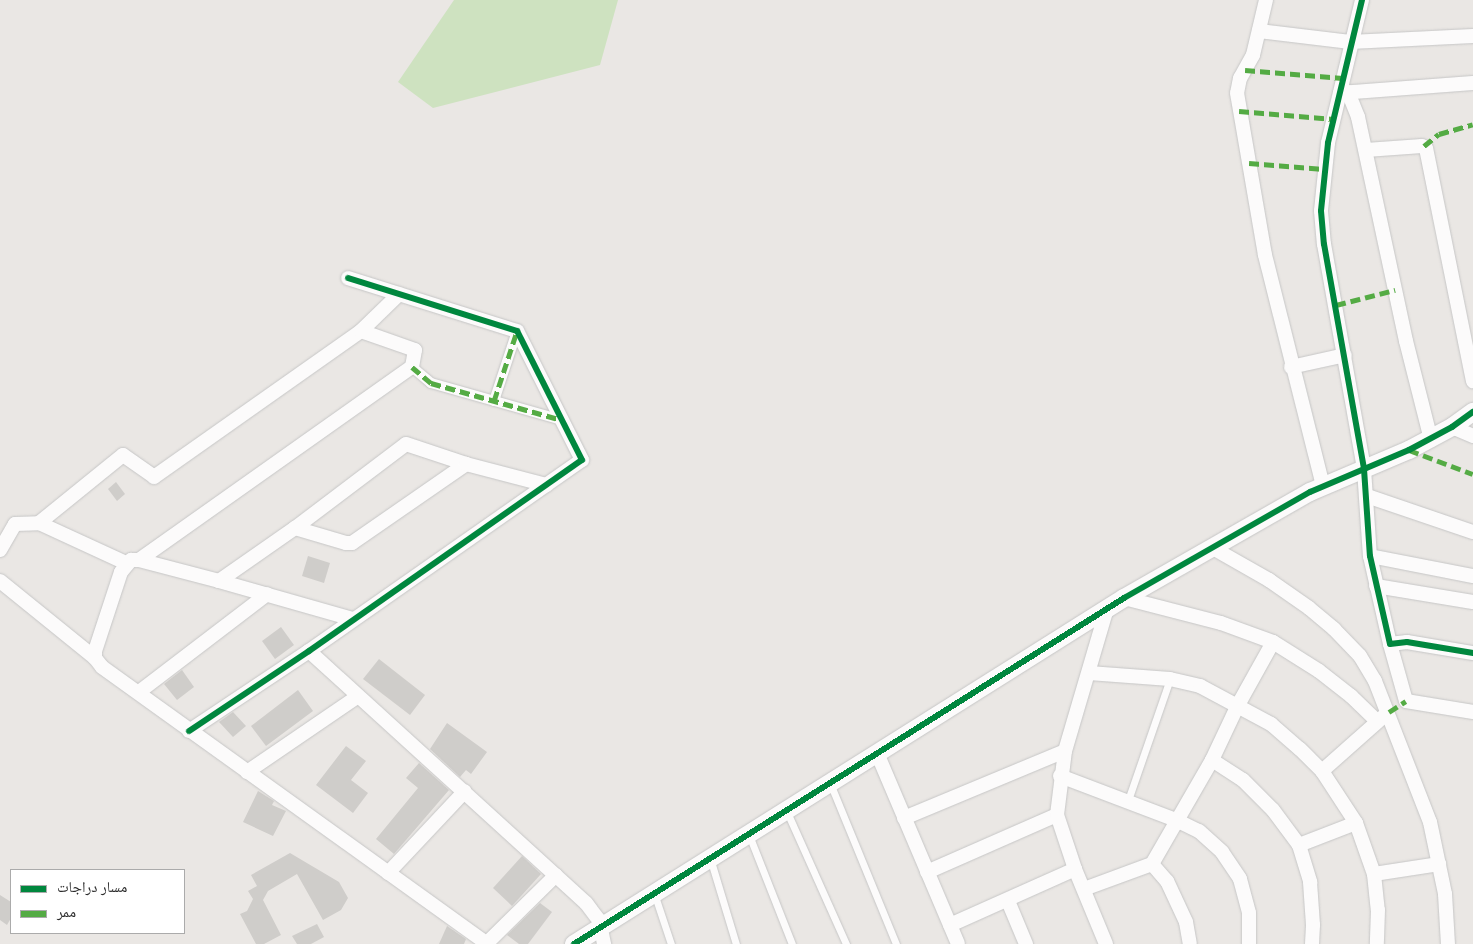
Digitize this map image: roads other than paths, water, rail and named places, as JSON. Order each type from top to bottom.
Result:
[{"type":"street","points":[[1266,0],[1251,62],[1240,78],[1237,93],[1265,255],[1291,367],[1323,486]]},
{"type":"street","points":[[1362,0],[1350,42],[1344,93],[1324,169],[1321,211],[1324,244],[1364,469],[1370,556],[1390,644],[1406,701],[1473,712]]},
{"type":"street","points":[[1259,32],[1350,42],[1473,36]]},
{"type":"street","points":[[1344,93],[1473,83]]},
{"type":"street","points":[[1344,93],[1358,117],[1406,341],[1431,440]]},
{"type":"street","points":[[1366,150],[1422,146],[1426,148],[1473,381]]},
{"type":"street","points":[[189,731],[309,651],[352,619],[582,460],[517,331],[348,278]]},
{"type":"street","points":[[39,523],[123,455],[154,477],[361,331],[399,294]]},
{"type":"street","points":[[95,658],[94,651],[132,561],[412,367],[415,350],[361,331]]},
{"type":"street","points":[[494,401],[517,331]]},
{"type":"street","points":[[1291,367],[1345,355]]},
{"type":"street","points":[[412,367],[431,383],[562,420]]},
{"type":"street","points":[[574,944],[1107,608],[1211,547],[1323,486],[1431,440],[1473,412]]},
{"type":"street","points":[[1452,427],[1473,436]]},
{"type":"street","points":[[219,581],[295,528],[406,444],[466,464],[546,485]]},
{"type":"street","points":[[295,528],[346,543],[352,543],[466,464]]},
{"type":"street","points":[[1366,496],[1473,532]]},
{"type":"street","points":[[0,550],[15,524],[39,523],[132,561],[219,581],[352,619]]},
{"type":"street","points":[[1211,547],[1270,580],[1334,629],[1360,656],[1375,681],[1389,712],[1430,822],[1445,894],[1448,944]]},
{"type":"street","points":[[1370,556],[1473,576]]},
{"type":"street","points":[[0,581],[95,658],[102,667],[486,944],[556,875]]},
{"type":"street","points":[[1376,586],[1473,602]]},
{"type":"street","points":[[139,692],[267,594]]},
{"type":"street","points":[[1124,598],[1221,623],[1273,642],[1319,671],[1351,696],[1377,721]]},
{"type":"street","points":[[1106,944],[1075,869],[1057,815],[1060,776],[1065,751],[1107,608]]},
{"type":"street","points":[[1084,888],[1152,864],[1212,760],[1238,705],[1273,642]]},
{"type":"street","points":[[1390,644],[1408,642],[1473,652]]},
{"type":"street","points":[[309,651],[357,697],[465,791],[596,913],[601,926],[604,944]]},
{"type":"street","points":[[1089,673],[1170,679],[1200,686],[1271,724],[1322,771],[1356,823],[1374,874],[1378,910],[1377,944]]},
{"type":"street","points":[[247,772],[357,697]]},
{"type":"street","points":[[1322,771],[1389,712]]},
{"type":"street","points":[[904,818],[1065,751]]},
{"type":"street","points":[[877,753],[958,944]]},
{"type":"street","points":[[1212,760],[1243,780],[1274,810],[1299,845],[1310,882],[1313,924],[1312,944]]},
{"type":"street","points":[[1060,776],[1176,820],[1199,831],[1222,852],[1240,879],[1249,913],[1249,944]]},
{"type":"street","points":[[388,873],[465,791]]},
{"type":"street","points":[[927,872],[1057,815]]},
{"type":"street","points":[[1299,845],[1356,823]]},
{"type":"street","points":[[1152,864],[1167,881],[1186,922],[1190,944]]},
{"type":"street","points":[[1374,874],[1439,864]]},
{"type":"street","points":[[950,925],[1008,901],[1075,869]]},
{"type":"street","points":[[1008,901],[1026,944]]},
{"type":"lane","points":[[1127,803],[1170,679]]},
{"type":"lane","points":[[830,783],[896,944]]},
{"type":"lane","points":[[786,810],[846,944]]},
{"type":"lane","points":[[749,834],[792,944]]},
{"type":"lane","points":[[710,858],[736,944]]},
{"type":"lane","points":[[654,893],[671,944]]}]
